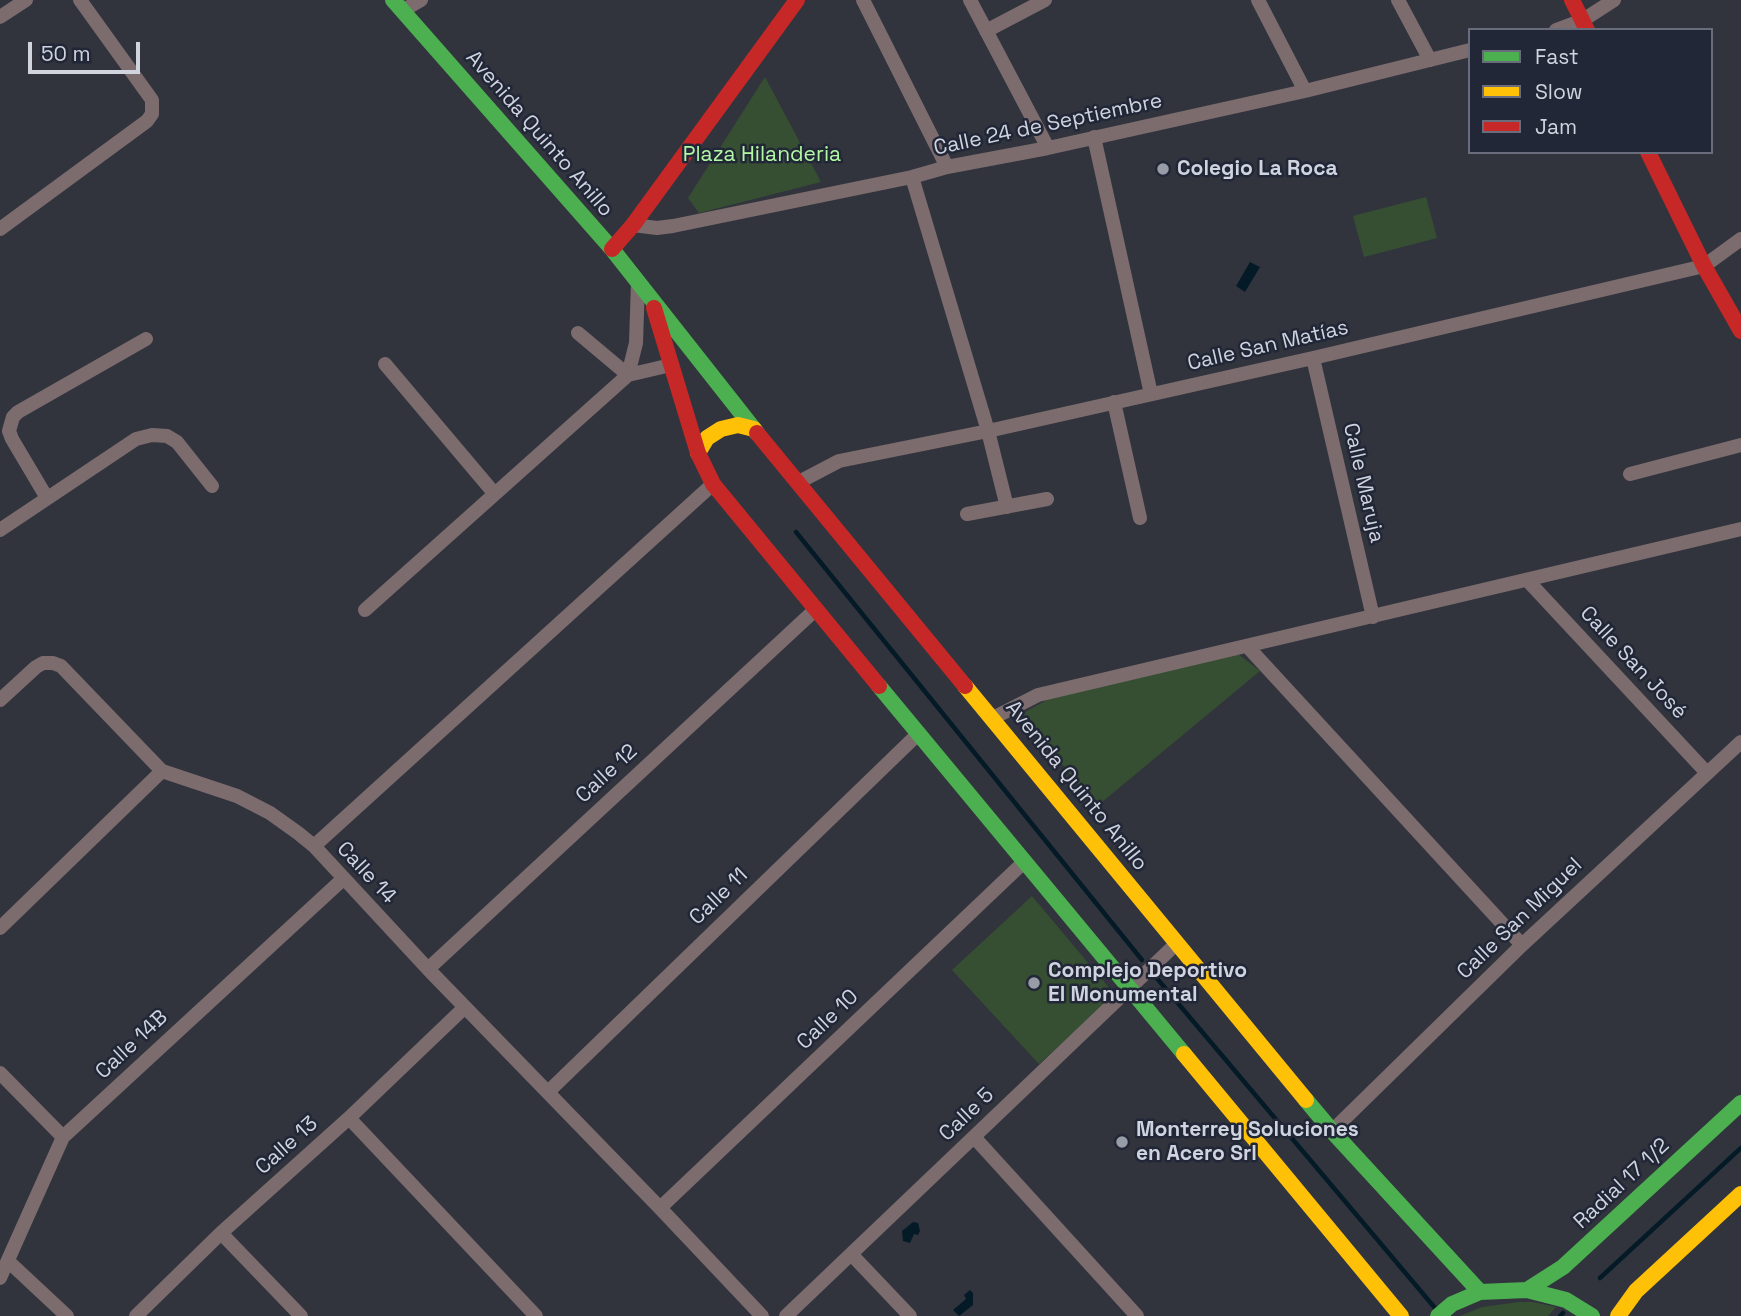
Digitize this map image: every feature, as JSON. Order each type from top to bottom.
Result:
[{"type":"main road","points":[[612,249],[633,225],[797,0]]},
{"type":"main road","points":[[1572,0],[1585,25]]},
{"type":"main road","name":"Avenida Quinto Anillo","points":[[398,5],[612,249],[754,429],[1332,1131],[1480,1292]]},
{"type":"main road","points":[[1649,154],[1704,266],[1741,331]]},
{"type":"main road","name":"Avenida Quinto Anillo","points":[[650,298],[698,453],[713,484],[1401,1316]]},
{"type":"main road","points":[[698,453],[707,439],[721,429],[738,425],[754,429]]},
{"type":"main road","name":"Radial 17 1/2","points":[[1527,1290],[1563,1267],[1741,1103]]},
{"type":"main road","points":[[1618,1316],[1636,1291],[1741,1194]]},
{"type":"main road","points":[[1438,1316],[1452,1304],[1480,1292],[1527,1290],[1566,1300],[1592,1316]]},
{"type":"street","points":[[0,17],[26,0]]},
{"type":"street","points":[[0,229],[152,114],[152,100],[80,0]]},
{"type":"street","points":[[398,5],[421,0]]},
{"type":"street","points":[[863,0],[947,167]]},
{"type":"street","points":[[970,0],[1048,148]]},
{"type":"street","points":[[986,31],[1045,0]]},
{"type":"street","points":[[1258,0],[1305,91]]},
{"type":"street","points":[[1398,0],[1430,60]]},
{"type":"street","points":[[1568,28],[1585,25],[1614,0]]},
{"type":"street","name":"Calle 24 de Septiembre","points":[[633,225],[657,228],[673,226],[912,177],[947,167],[1048,148],[1305,91],[1468,50]]},
{"type":"street","points":[[1094,136],[1151,394]]},
{"type":"street","points":[[912,177],[988,431],[1007,507]]},
{"type":"street","name":"Calle San Matías","points":[[799,482],[839,461],[988,431],[1313,358],[1704,266],[1741,239]]},
{"type":"street","points":[[628,375],[636,343],[638,282]]},
{"type":"street","points":[[578,333],[628,375]]},
{"type":"street","points":[[47,498],[12,439],[9,431],[13,417],[146,339]]},
{"type":"street","name":"Calle Maruja","points":[[1313,358],[1373,617]]},
{"type":"street","points":[[384,364],[494,493]]},
{"type":"street","points":[[365,610],[628,375],[671,365]]},
{"type":"street","points":[[1114,402],[1140,518]]},
{"type":"street","points":[[0,530],[136,439],[152,435],[167,436],[177,442],[212,486]]},
{"type":"street","points":[[1630,474],[1741,445]]},
{"type":"street","name":"Calle 14","points":[[713,484],[314,846],[428,969],[762,1316]]},
{"type":"street","points":[[967,514],[1047,499]]},
{"type":"street","points":[[993,718],[1038,695],[1741,529]]},
{"type":"street","name":"Calle San José","points":[[1528,581],[1707,773]]},
{"type":"street","name":"Calle 12","points":[[428,969],[815,610]]},
{"type":"street","points":[[1247,646],[1522,945]]},
{"type":"street","points":[[0,699],[43,663],[61,666],[162,771],[237,796],[270,813],[314,846]]},
{"type":"street","name":"Calle 11","points":[[548,1092],[919,733]]},
{"type":"street","name":"Calle San Miguel","points":[[1332,1131],[1522,945],[1741,742]]},
{"type":"street","points":[[0,928],[162,771]]},
{"type":"street","name":"Calle 10","points":[[660,1208],[1024,862]]},
{"type":"street","name":"Calle 14B","points":[[0,1278],[63,1138],[343,879]]},
{"type":"street","name":"Calle 5","points":[[786,1316],[1177,943]]},
{"type":"street","name":"Calle 13","points":[[136,1316],[221,1233],[349,1118],[465,1007]]},
{"type":"street","points":[[0,1073],[63,1138]]},
{"type":"street","points":[[349,1118],[536,1316]]},
{"type":"street","points":[[974,1137],[1137,1316]]},
{"type":"street","points":[[221,1233],[301,1316]]},
{"type":"street","points":[[852,1255],[910,1316]]},
{"type":"street","points":[[8,1261],[68,1316]]},
{"type":"green space","name":"Plaza Hilanderia","points":[[765,77],[821,182],[699,213],[688,198]]},
{"type":"green space","points":[[1426,197],[1437,238],[1364,257],[1353,216]]},
{"type":"green space","points":[[1238,654],[1260,671],[1096,807],[1022,714],[1057,694]]},
{"type":"green space","name":"Complejo Deportivo El Monumental","points":[[1032,896],[1115,995],[1039,1064],[952,970]]},
{"type":"green space","points":[[1519,1302],[1556,1307],[1548,1316],[1460,1316],[1482,1307]]},
{"type":"water","points":[[1250,262],[1260,267],[1245,292],[1236,286]]},
{"type":"water","points":[[913,1222],[918,1223],[918,1235],[914,1234],[910,1243],[903,1241],[902,1231]]},
{"type":"water","points":[[970,1290],[973,1293],[973,1305],[959,1316],[953,1310],[966,1299],[964,1295]]},
{"type":"waterway","points":[[796,532],[1142,960]]},
{"type":"waterway","points":[[1155,976],[1435,1308]]},
{"type":"waterway","points":[[1600,1278],[1741,1148]]},
{"type":"waterway","points":[[1560,1316],[1563,1313]]},
{"type":"traffic: fast","points":[[393,0],[612,249],[757,433]]},
{"type":"traffic: fast","points":[[879,686],[1184,1054]]},
{"type":"traffic: fast","points":[[1306,1100],[1480,1292]]},
{"type":"traffic: fast","points":[[1527,1290],[1563,1267],[1741,1103]]},
{"type":"traffic: fast","points":[[1438,1316],[1452,1304],[1480,1292],[1527,1290],[1566,1300],[1592,1316]]},
{"type":"traffic: slow","points":[[698,453],[707,438],[721,429],[738,425],[754,429]]},
{"type":"traffic: slow","points":[[965,686],[1306,1100]]},
{"type":"traffic: slow","points":[[1184,1054],[1401,1316]]},
{"type":"traffic: slow","points":[[1618,1316],[1636,1291],[1741,1194]]},
{"type":"traffic: jam","points":[[612,249],[633,225],[797,0]]},
{"type":"traffic: jam","points":[[1572,0],[1586,28]]},
{"type":"traffic: jam","points":[[1649,154],[1704,266],[1741,331]]},
{"type":"traffic: jam","points":[[654,308],[698,453],[713,484],[879,686]]},
{"type":"traffic: jam","points":[[757,433],[965,686]]},
{"type":"place","name":"Colegio La Roca","points":[[1163,169]]},
{"type":"place","name":"Complejo Deportivo El Monumental","points":[[1034,983]]},
{"type":"place","name":"Monterrey Soluciones en Acero Srl","points":[[1122,1142]]}]
